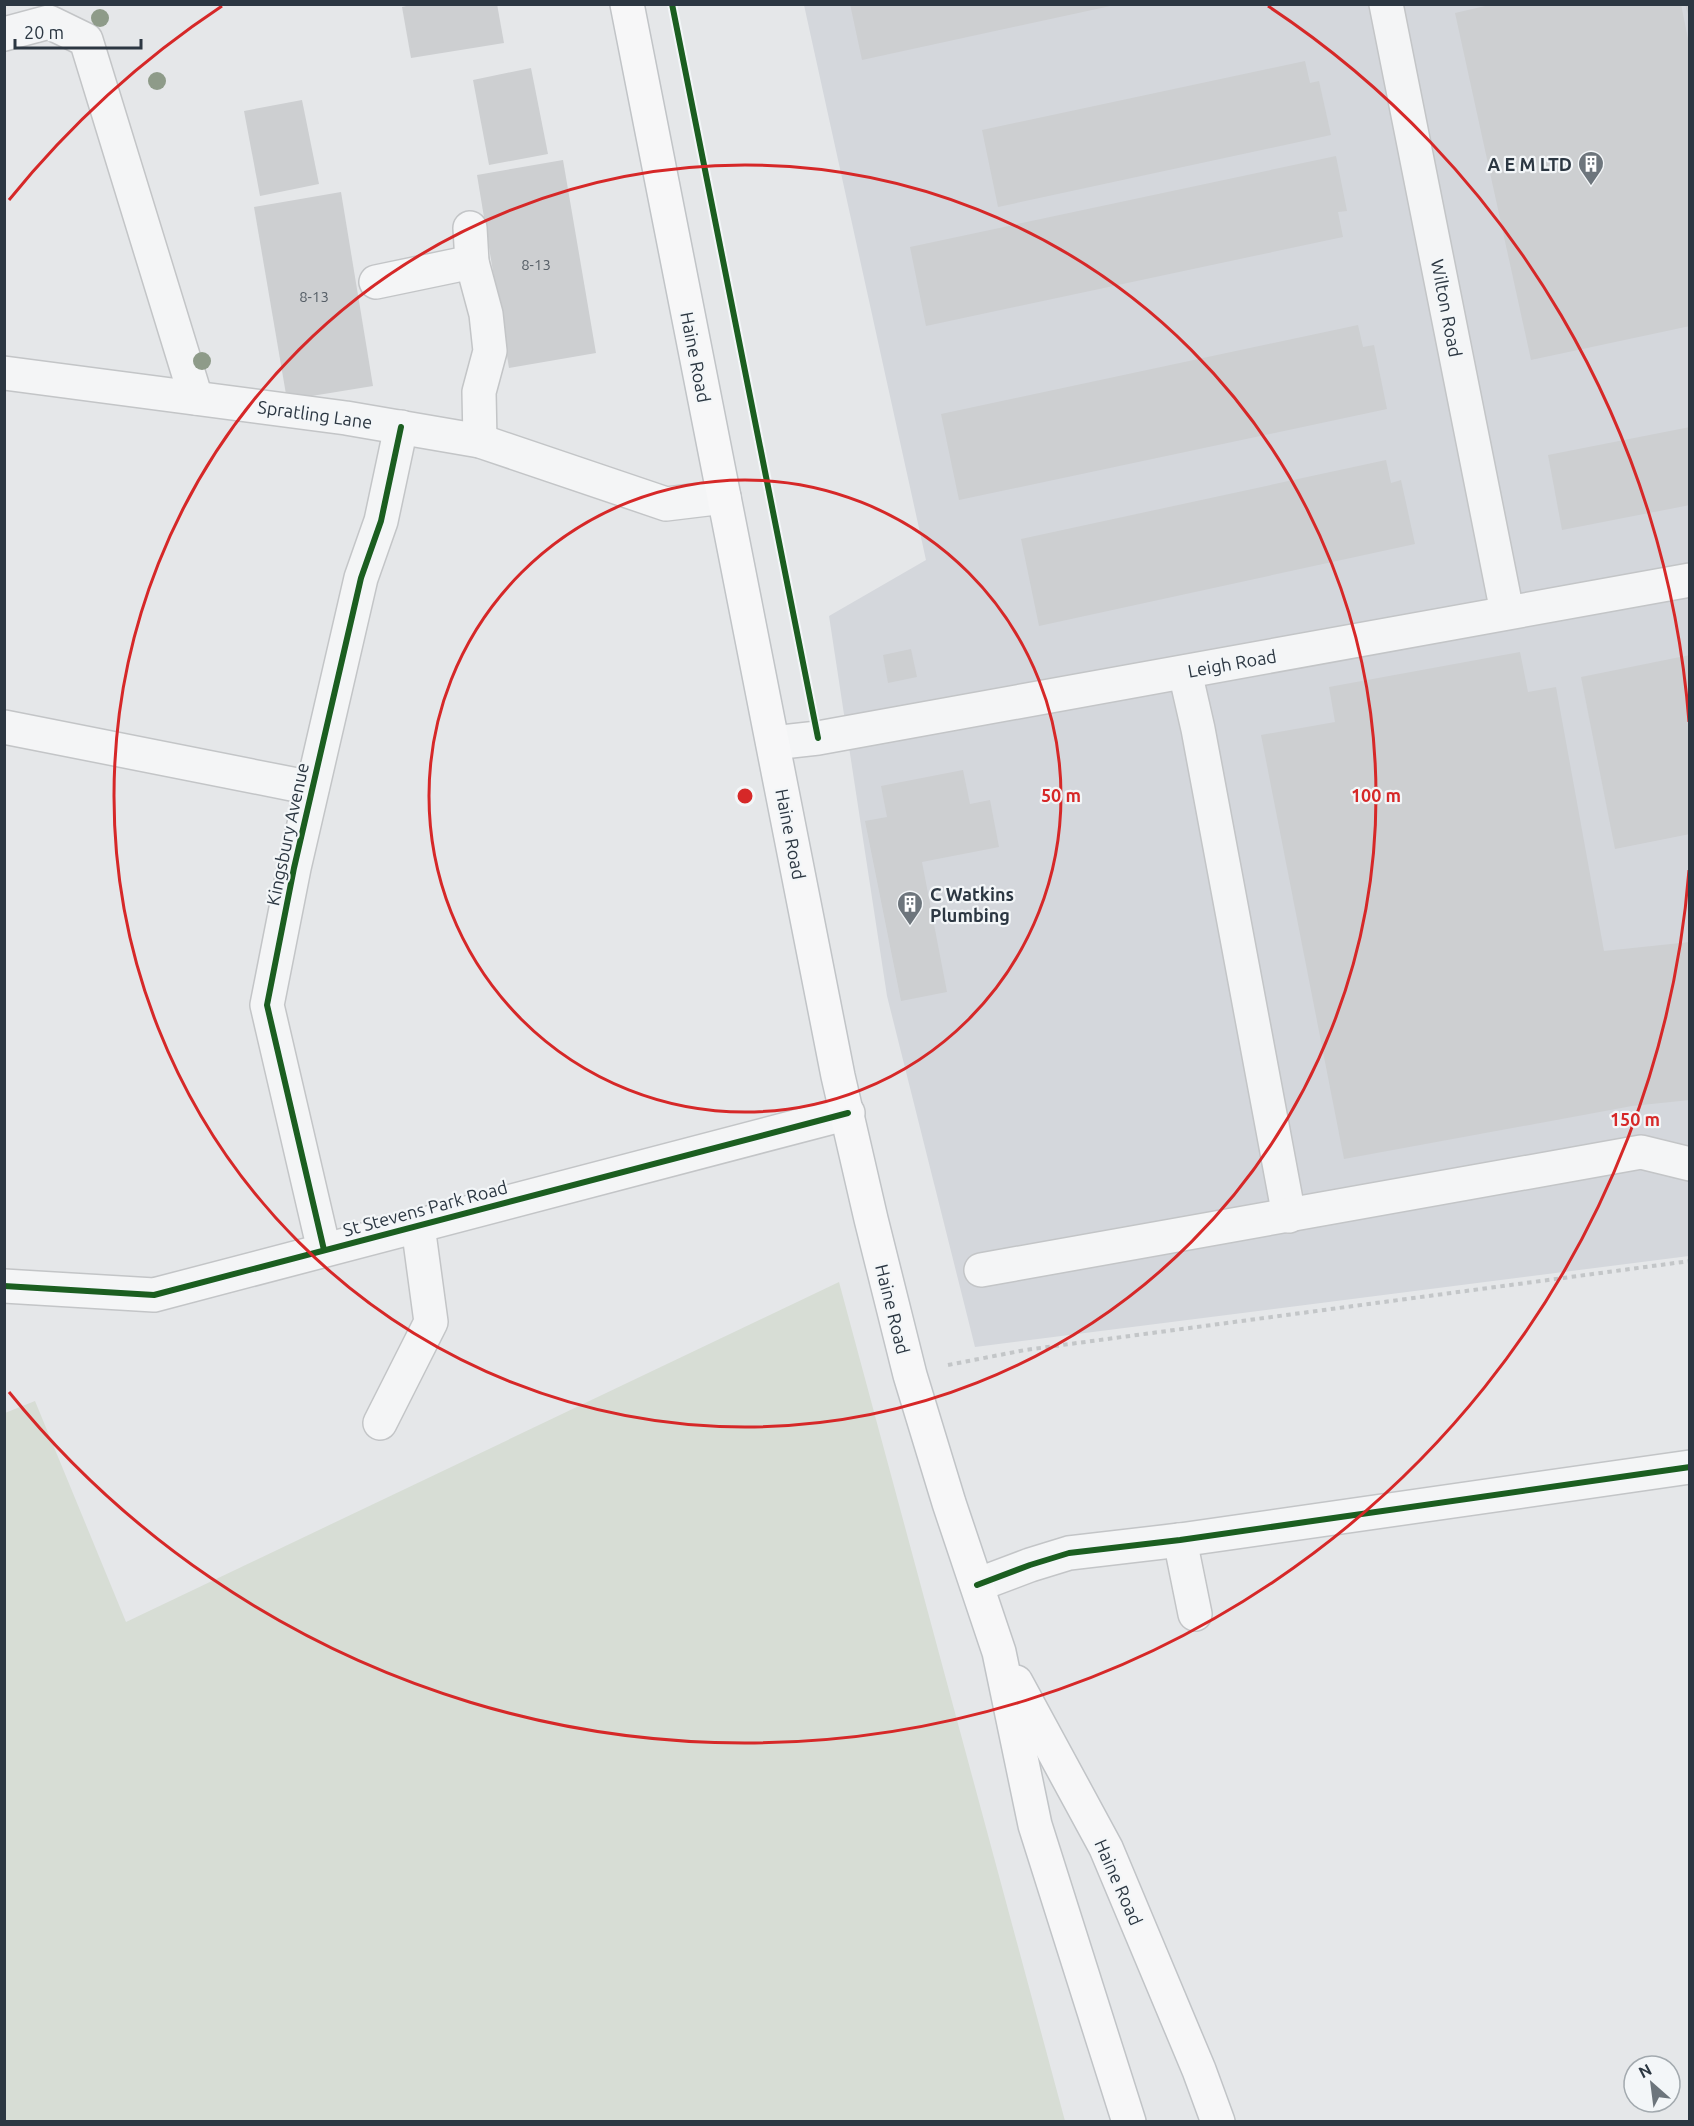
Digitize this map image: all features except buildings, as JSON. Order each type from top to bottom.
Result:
[{"type":"main road","name":"Haine Road","points":[[627,4],[838,1076],[871,1219],[910,1375],[999,1652],[1035,1826],[1128,2121]]},
{"type":"main road","name":"Haine Road","points":[[999,1652],[1106,1848],[1218,2121]]},
{"type":"street","name":"Wilton Road","points":[[1386,4],[1507,612]]},
{"type":"street","points":[[4,34],[49,22],[86,40],[196,398]]},
{"type":"street","points":[[470,228],[472,262],[486,314],[490,351],[479,392],[480,441]]},
{"type":"street","points":[[376,282],[472,262]]},
{"type":"street","name":"Spratling Lane","points":[[4,373],[346,418],[480,441],[666,504],[724,497]]},
{"type":"street","name":"Kingsbury Avenue","points":[[324,1250],[267,1005],[312,788],[361,578],[381,521],[401,427]]},
{"type":"street","name":"Leigh Road","points":[[773,743],[818,738],[1689,580]]},
{"type":"street","points":[[1185,672],[1289,1216]]},
{"type":"street","points":[[4,728],[312,788]]},
{"type":"street","name":"St Stevens Park Road","points":[[4,1286],[154,1295],[848,1113]]},
{"type":"street","points":[[981,1270],[1641,1152],[1689,1164]]},
{"type":"street","name":"St Stevens Park Road","points":[[380,1423],[431,1322],[418,1226]]},
{"type":"street","points":[[976,1585],[1069,1553],[1180,1540],[1689,1467]]},
{"type":"street","points":[[1180,1540],[1195,1614]]},
{"type":"path","points":[[910,1375],[978,1358],[1025,1350],[1689,1261]]},
{"type":"shaded area","points":[[804,5],[1689,5],[1689,1256],[975,1347],[887,996],[829,616],[926,560]]},
{"type":"shaded area","points":[[839,1282],[1065,2121],[5,2121],[5,1413],[35,1401],[126,1622]]},
{"type":"cycle path","points":[[672,4],[818,738]]},
{"type":"cycle path","points":[[324,1250],[267,1005],[294,868],[361,578],[381,521],[401,427]]},
{"type":"cycle path","points":[[4,1286],[154,1295],[848,1113]]},
{"type":"cycle path","points":[[977,1585],[1069,1553],[1180,1540],[1690,1467]]},
{"type":"place","name":"A E M LTD","points":[[1591,187]]},
{"type":"place","name":"C Watkins Plumbing","points":[[910,927]]}]
